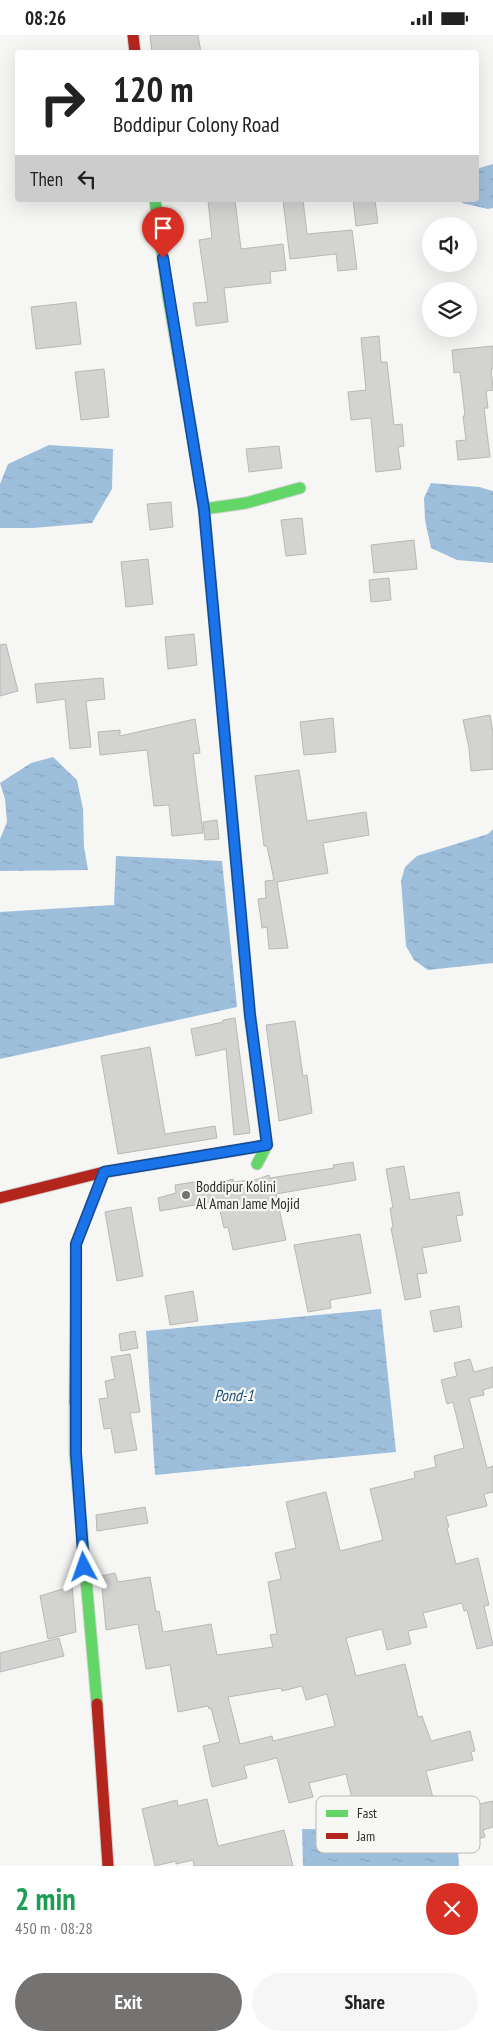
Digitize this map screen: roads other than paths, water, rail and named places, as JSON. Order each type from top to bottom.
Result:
[{"type":"main road","points":[[133,35],[135,50]]},
{"type":"main road","points":[[155,202],[168,296],[204,509],[250,1015],[267,1145],[257,1164]]},
{"type":"main road","points":[[204,509],[246,503],[300,488]]},
{"type":"main road","points":[[0,1198],[104,1172],[267,1145]]},
{"type":"main road","points":[[104,1172],[76,1244],[76,1453],[94,1664],[108,1866]]},
{"type":"water","points":[[493,164],[493,208],[488,209],[462,203],[479,202],[479,168]]},
{"type":"water","points":[[49,445],[113,449],[112,489],[92,523],[33,528],[0,528],[0,484],[8,464]]},
{"type":"water","points":[[431,483],[479,487],[493,491],[493,563],[457,560],[431,548],[425,520],[424,498]]},
{"type":"water","points":[[53,757],[77,780],[83,809],[84,847],[88,870],[0,871],[0,839],[7,822],[5,799],[0,783],[31,763]]},
{"type":"water","points":[[493,829],[493,963],[428,970],[414,960],[406,946],[401,881],[405,867],[417,856],[488,834]]},
{"type":"water","points":[[116,856],[222,861],[237,1007],[0,1059],[0,912],[114,905]]},
{"type":"water","name":"Pond-1","points":[[381,1309],[396,1452],[155,1475],[146,1331]]},
{"type":"water","points":[[302,1829],[316,1829],[316,1853],[458,1853],[459,1866],[303,1866]]},
{"type":"place","name":"Boddipur Kolini Al Aman Jame Mojid","points":[[186,1195]]}]
